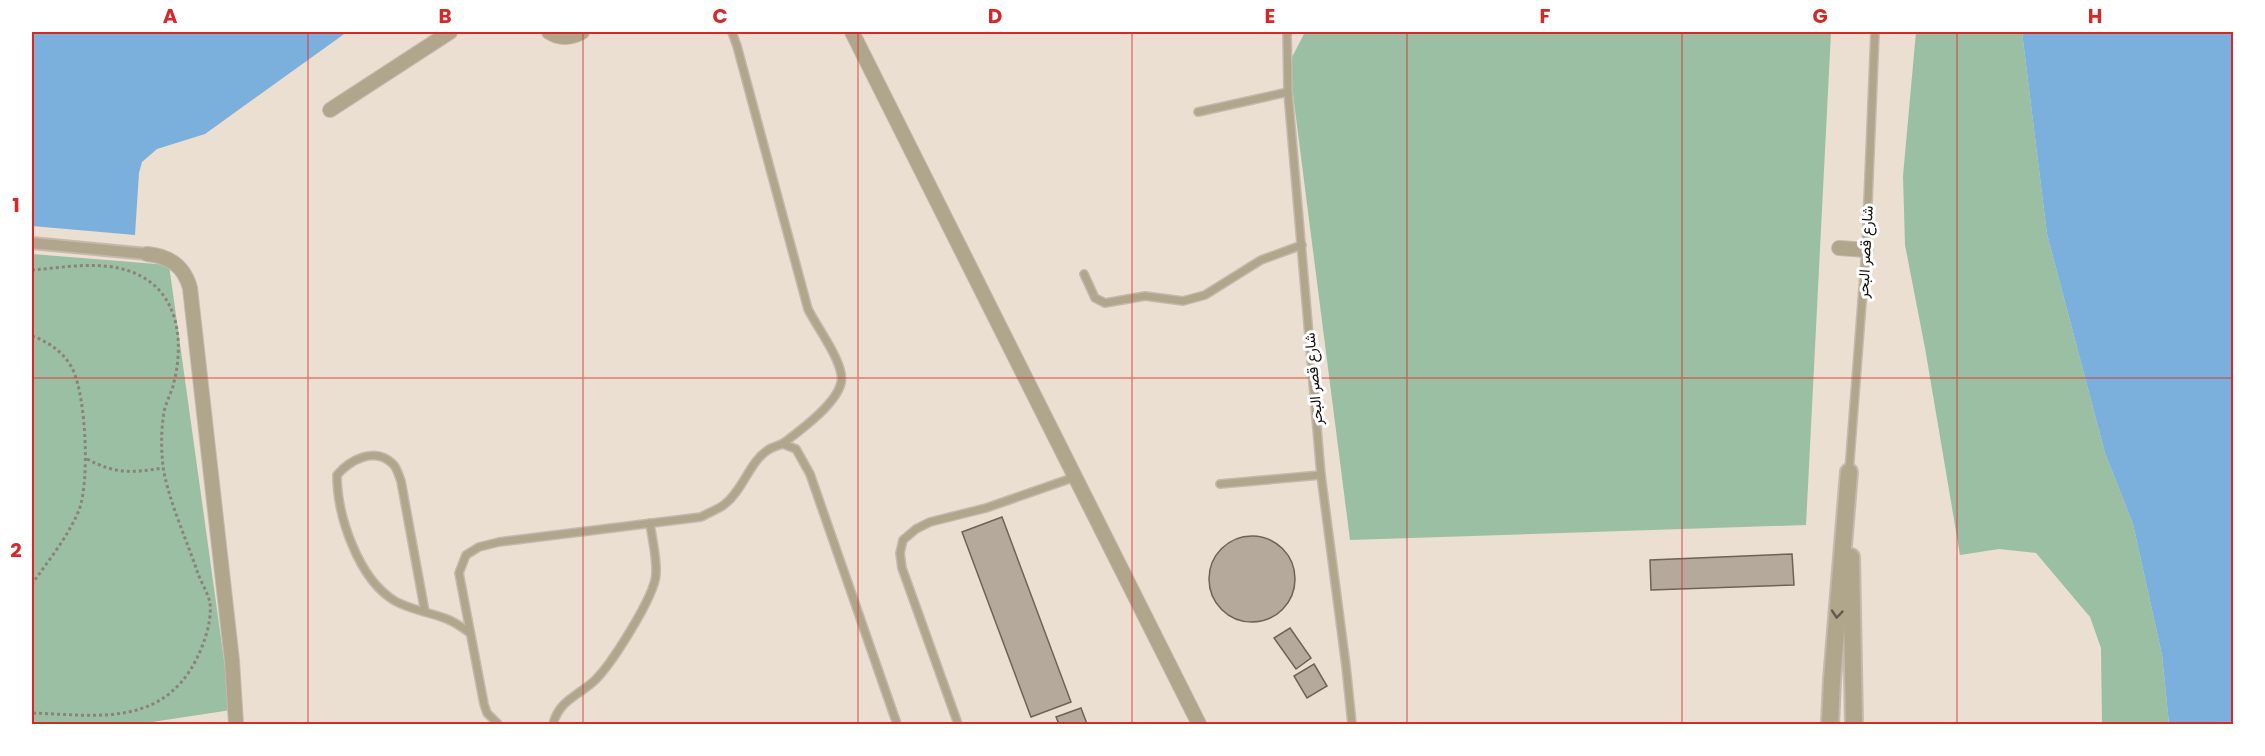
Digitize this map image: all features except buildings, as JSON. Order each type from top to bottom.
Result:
[{"type":"street","points":[[330,110],[450,32]]},
{"type":"street","points":[[549,32],[568,37],[582,32]]},
{"type":"street","points":[[852,32],[1199,724]]},
{"type":"street","points":[[32,243],[166,257],[185,273],[190,288],[231,644],[236,724]]},
{"type":"street","points":[[1839,248],[1866,250]]},
{"type":"street","name":"شارع قصر البحر","points":[[1830,724],[1849,472]]},
{"type":"street","name":"شارع قصر البحر","points":[[1849,472],[1854,724]]},
{"type":"lane","points":[[494,723],[484,704],[459,573],[466,555],[499,542],[701,517],[725,504],[768,449],[783,444],[833,400],[842,381],[836,356],[817,328],[808,309],[741,57],[732,32]]},
{"type":"lane","name":"شارع قصر البحر","points":[[1287,32],[1288,92],[1320,475],[1352,724]]},
{"type":"lane","name":"شارع قصر البحر","points":[[1849,472],[1866,250],[1875,32]]},
{"type":"lane","points":[[1198,112],[1288,92]]},
{"type":"lane","points":[[1084,274],[1095,298],[1105,303],[1145,296],[1183,301],[1205,295],[1261,260],[1302,245]]},
{"type":"lane","points":[[783,444],[796,449],[810,474],[897,724]]},
{"type":"lane","points":[[425,612],[401,481],[394,465],[386,458],[372,456],[354,459],[337,475],[340,505],[352,546],[376,585],[393,600],[410,608],[449,620],[470,633]]},
{"type":"lane","points":[[1220,484],[1320,475]]},
{"type":"lane","points":[[958,724],[902,568],[900,552],[903,540],[916,529],[930,522],[986,508],[1075,477]]},
{"type":"lane","points":[[554,724],[556,715],[564,702],[586,688],[604,670],[654,589],[656,574],[650,523]]},
{"type":"path","points":[[32,270],[109,266],[134,272],[154,286],[168,302],[177,327],[179,351],[174,383],[165,410],[161,435],[163,468],[210,603],[208,627],[202,648],[191,670],[177,686],[153,704],[131,713],[106,717],[32,713]]},
{"type":"path","points":[[32,336],[42,339],[58,350],[73,370],[79,388],[86,459],[83,495],[78,511],[58,547],[32,584]]},
{"type":"path","points":[[86,459],[112,470],[133,472],[163,468]]},
{"type":"green space","points":[[1305,32],[1831,32],[1806,525],[1350,540],[1289,63]]},
{"type":"green space","points":[[1916,32],[2022,32],[2047,234],[2105,453],[2133,524],[2162,655],[2169,724],[2102,724],[2101,648],[2090,617],[2036,553],[1999,549],[1960,555],[1905,245],[1903,176]]},
{"type":"green space","points":[[32,254],[169,265],[231,710],[139,724],[32,724]]},
{"type":"water","points":[[32,32],[347,32],[205,134],[157,149],[142,162],[139,173],[135,235],[32,226]]},
{"type":"water","points":[[2022,32],[2233,32],[2233,724],[2169,724],[2162,655],[2133,524],[2105,453],[2047,234]]}]
